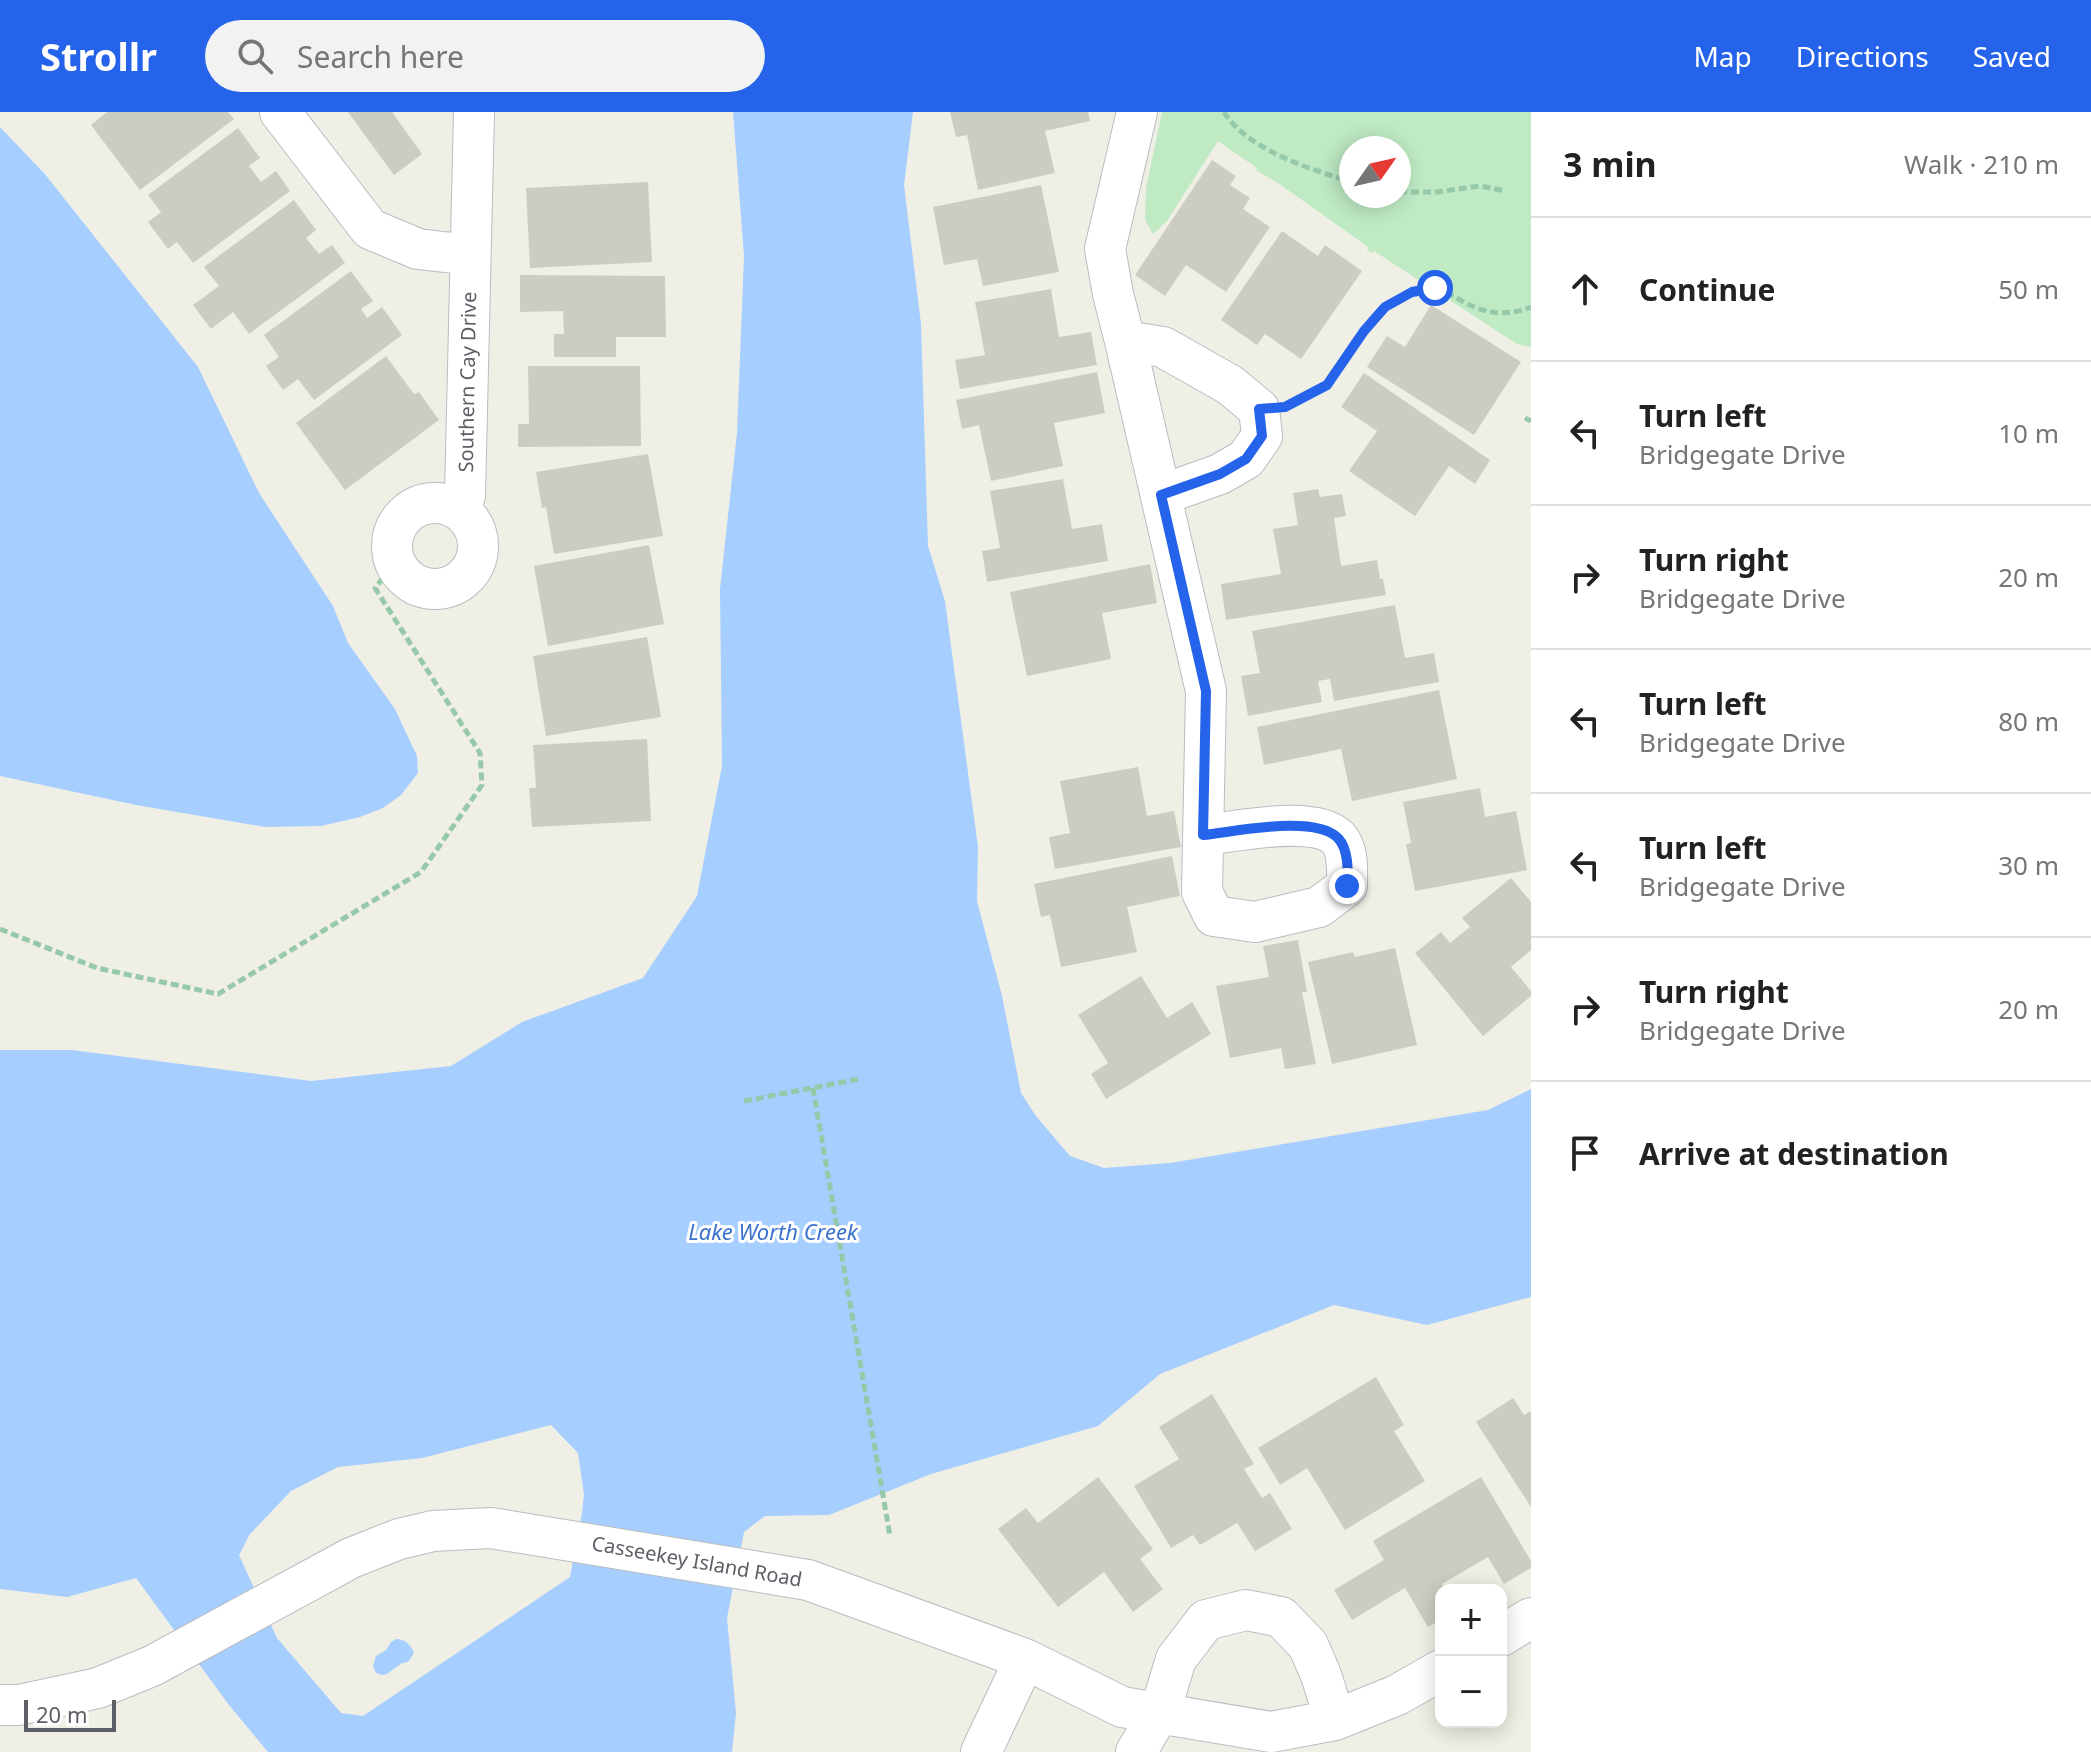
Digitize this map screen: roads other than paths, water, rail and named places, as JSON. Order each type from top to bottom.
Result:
[{"type":"street","points":[[280,112],[370,229],[418,249],[470,255]]},
{"type":"street","name":"Southern Cay Drive","points":[[458,509],[465,496],[474,112]]},
{"type":"street","points":[[1137,112],[1105,249],[1206,691],[1203,835]]},
{"type":"street","points":[[1125,341],[1163,347],[1230,385],[1259,409],[1262,436],[1246,459],[1220,474],[1161,495]]},
{"type":"street","points":[[446,503],[458,509],[477,532],[479,547],[476,561],[457,584],[443,589],[427,589],[414,584],[395,563],[393,536],[398,523],[406,512],[418,505],[446,503]]},
{"type":"street","name":"Casseekey Island Road","points":[[0,1705],[19,1705],[98,1688],[152,1666],[351,1558],[399,1539],[433,1531],[491,1528],[808,1580],[1025,1659],[1122,1707],[1271,1732],[1335,1720],[1397,1695],[1435,1673]]},
{"type":"street","points":[[1136,1752],[1160,1712],[1176,1659],[1206,1620],[1246,1610],[1281,1617],[1308,1645],[1335,1720]]},
{"type":"street","points":[[1507,1632],[1531,1618]]},
{"type":"street","points":[[981,1752],[1025,1659]]},
{"type":"water","name":"Lake Worth Creek","points":[[733,112],[913,112],[904,185],[921,324],[928,546],[945,601],[978,847],[977,901],[1002,996],[1021,1093],[1036,1116],[1070,1156],[1104,1168],[1170,1163],[1488,1110],[1531,1089],[1531,1297],[1427,1325],[1334,1305],[1160,1374],[1098,1426],[931,1474],[829,1515],[765,1516],[744,1532],[727,1618],[736,1713],[732,1752],[268,1752],[229,1705],[136,1578],[67,1597],[0,1589],[0,1050],[72,1050],[311,1081],[451,1066],[522,1022],[643,978],[697,896],[722,766],[720,589],[737,433],[744,256]],"holes":[[[551,1425],[578,1453],[584,1494],[570,1577],[363,1716],[341,1713],[277,1638],[239,1555],[250,1534],[291,1491],[338,1467],[422,1458]]]},
{"type":"water","points":[[0,127],[44,173],[198,367],[259,493],[333,606],[348,643],[395,709],[417,756],[418,773],[401,795],[383,808],[321,826],[265,827],[136,805],[0,776]]},
{"type":"water","points":[[396,1639],[407,1643],[414,1653],[408,1662],[387,1674],[376,1673],[373,1666],[376,1656]]}]
